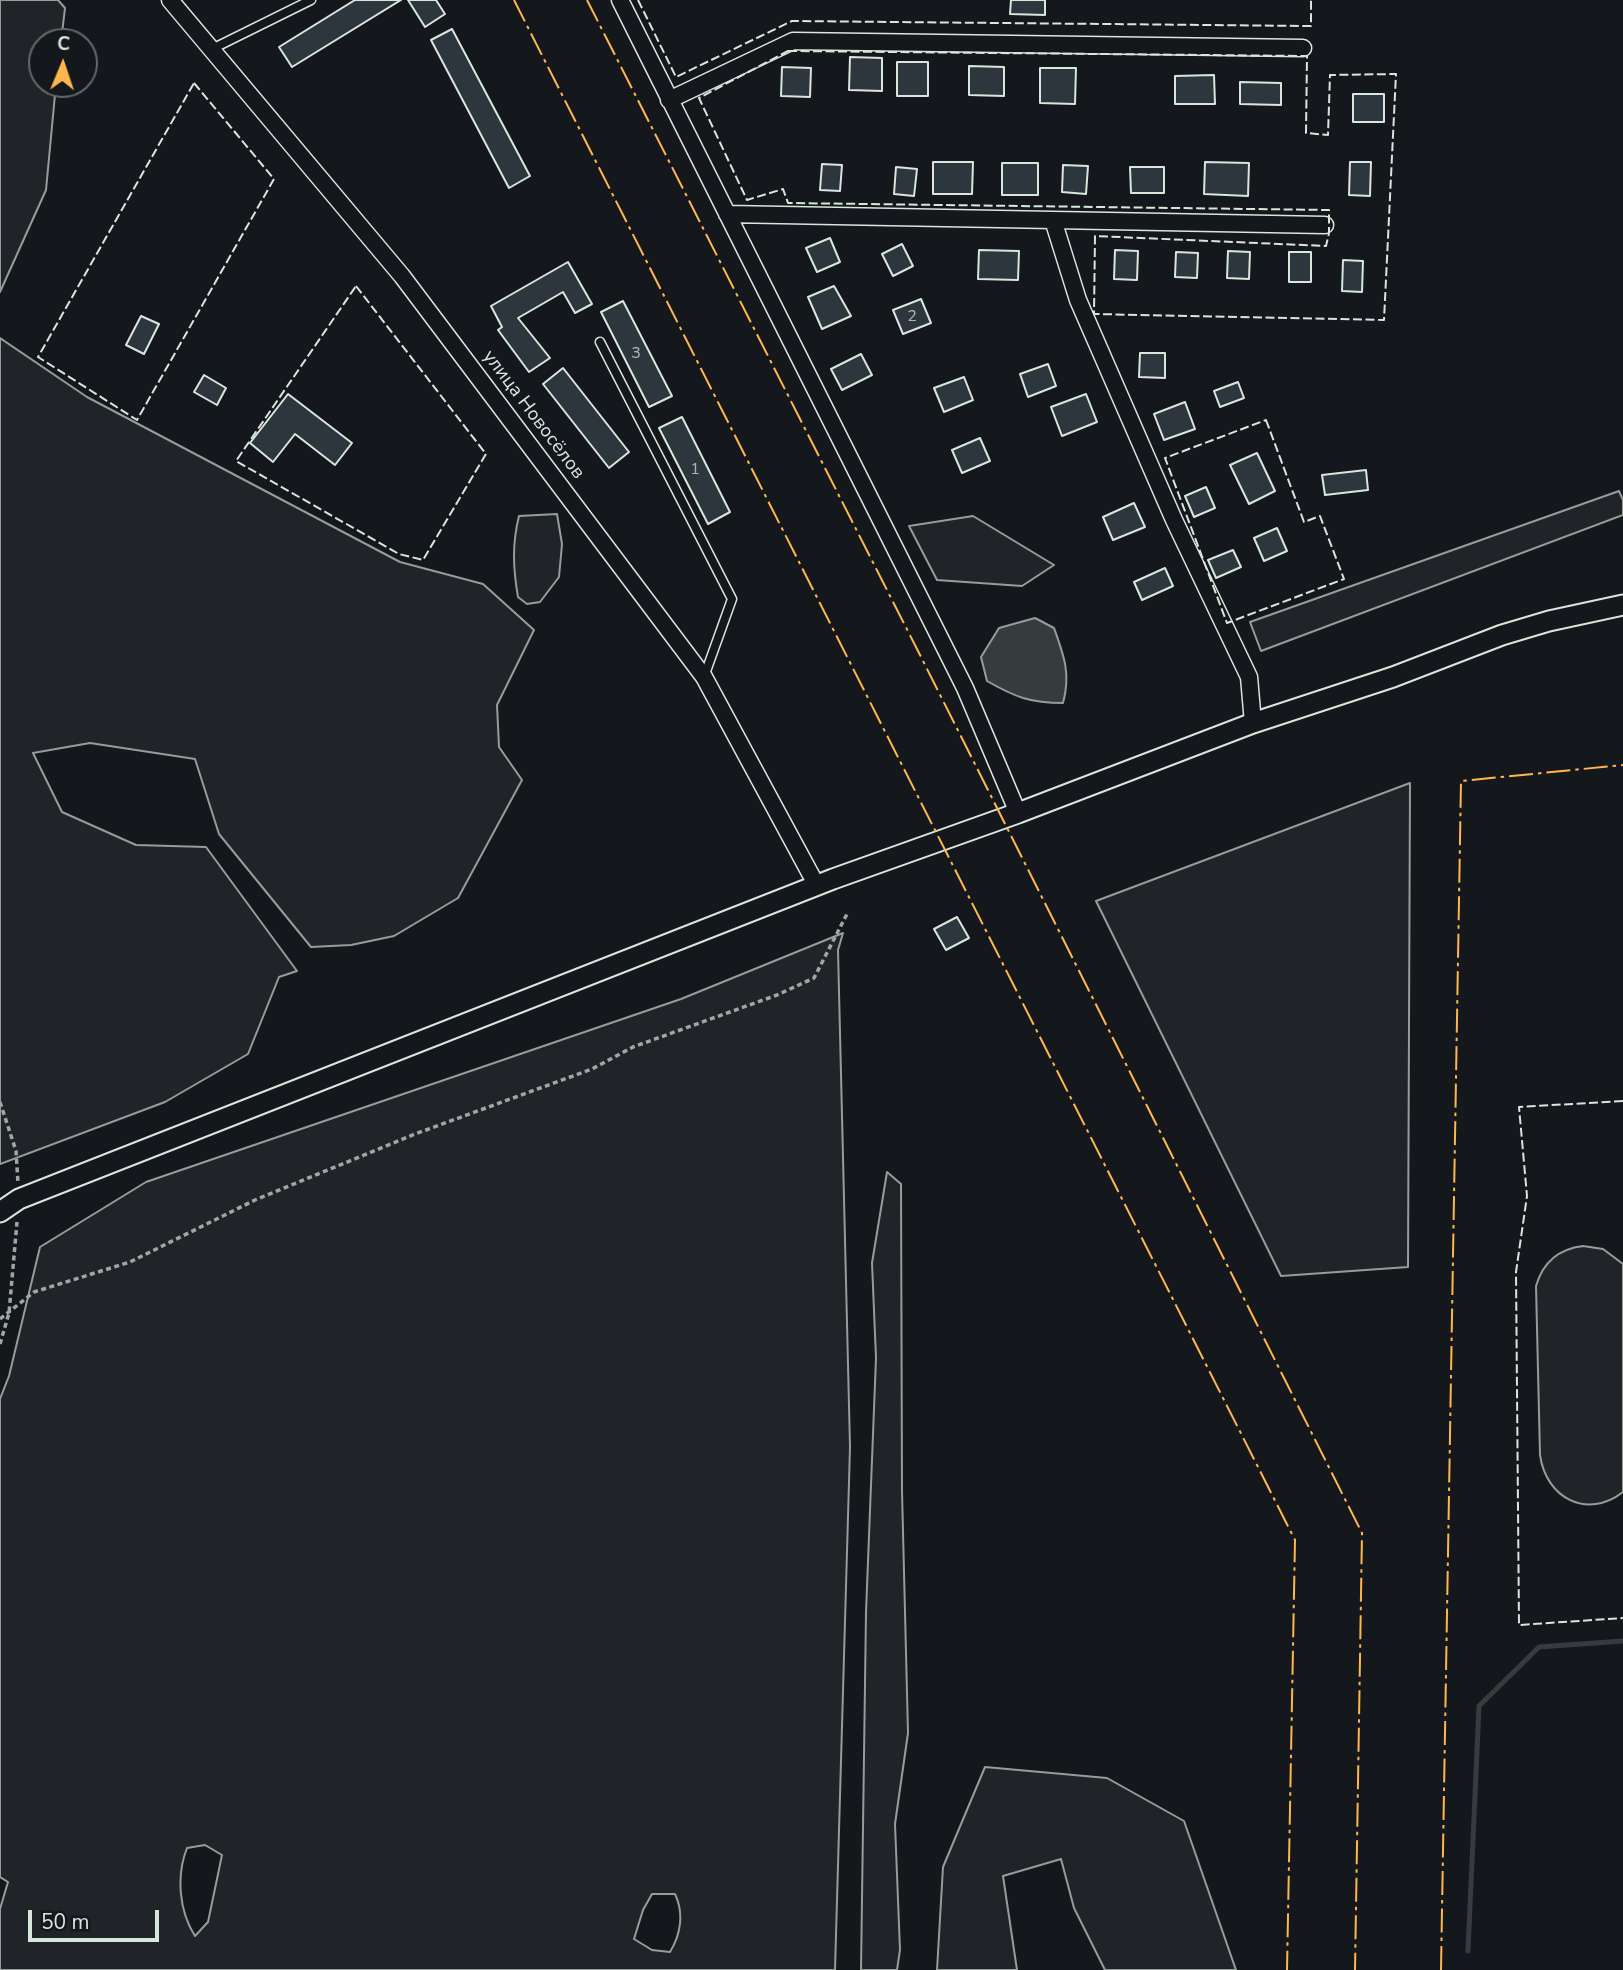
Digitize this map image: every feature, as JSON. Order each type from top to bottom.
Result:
[{"type":"street","name":"улица Новосёлов","points":[[170,0],[402,276],[704,677],[817,887]]},
{"type":"street","points":[[620,0],[965,688],[1018,813]]},
{"type":"street","points":[[669,100],[793,41],[1303,48]]},
{"type":"street","points":[[727,214],[1325,225]]},
{"type":"street","points":[[1054,220],[1079,300],[1174,520],[1249,677],[1253,723]]},
{"type":"street","points":[[0,1212],[19,1199],[817,887],[1253,723],[1393,677],[1502,635],[1549,621],[1623,605]]},
{"type":"lane","points":[[212,49],[311,0]]},
{"type":"lane","points":[[600,342],[732,599],[704,677]]},
{"type":"path","points":[[0,1319],[34,1292],[130,1262],[256,1200],[366,1154],[592,1069],[633,1047],[777,995],[814,978],[848,912]]},
{"type":"path","points":[[0,1102],[16,1151],[19,1199],[9,1313],[0,1344]]},
{"type":"shaded area","points":[[0,0],[58,0],[65,8],[63,28],[28,28],[28,98],[55,98],[46,190],[0,292]]},
{"type":"shaded area","points":[[0,338],[87,397],[400,562],[483,584],[534,630],[497,705],[499,747],[522,780],[458,898],[394,936],[351,945],[311,947],[219,834],[195,759],[90,743],[33,753],[62,812],[136,845],[206,847],[297,971],[279,977],[248,1054],[165,1102],[0,1164]]},
{"type":"shaded area","points":[[1619,491],[1623,500],[1623,515],[1261,651],[1250,622]]},
{"type":"shaded area","points":[[557,514],[562,544],[559,577],[540,602],[527,604],[518,597],[515,576],[514,546],[519,516]]},
{"type":"shaded area","points":[[973,516],[1054,565],[1022,586],[937,580],[909,526]]},
{"type":"shaded area","points":[[1035,618],[1054,628],[1061,647],[1066,674],[1063,703],[1023,698],[987,681],[981,657],[999,628]]},
{"type":"shaded area","points":[[1410,783],[1408,1267],[1281,1276],[1096,901]]},
{"type":"shaded area","points":[[843,933],[838,950],[850,1447],[835,1970],[0,1970],[0,1909],[8,1882],[0,1877],[0,1399],[9,1376],[40,1247],[146,1182],[681,999]],"holes":[[[205,1845],[222,1855],[208,1922],[195,1936],[185,1916],[181,1870],[187,1848]],[[652,1894],[675,1894],[678,1901],[680,1923],[670,1952],[652,1950],[634,1939],[643,1910]]]},
{"type":"shaded area","points":[[887,1172],[901,1184],[902,1491],[908,1733],[895,1824],[900,1950],[897,1970],[861,1970],[866,1612],[876,1358],[872,1263]]},
{"type":"shaded area","points":[[1583,1246],[1603,1249],[1623,1264],[1623,1492],[1596,1504],[1582,1504],[1559,1493],[1550,1483],[1540,1455],[1536,1286],[1543,1270],[1553,1258],[1566,1250]]},
{"type":"shaded area","points":[[985,1767],[1107,1778],[1184,1821],[1236,1970],[1105,1970],[1074,1908],[1061,1859],[1003,1876],[1017,1970],[937,1970],[943,1867]]},
{"type":"building","points":[[355,0],[401,0],[292,67],[279,47]]},
{"type":"building","points":[[408,0],[436,0],[445,14],[425,27]]},
{"type":"building","points":[[1011,0],[1045,0],[1045,15],[1010,14]]},
{"type":"building","points":[[452,29],[530,176],[509,188],[431,40]]},
{"type":"building","points":[[850,57],[882,58],[882,91],[849,90]]},
{"type":"building","points":[[897,62],[928,62],[928,96],[897,96]]},
{"type":"building","points":[[969,66],[1004,67],[1004,96],[969,95]]},
{"type":"building","points":[[782,67],[811,68],[810,97],[781,96]]},
{"type":"building","points":[[1040,68],[1076,68],[1075,104],[1040,103]]},
{"type":"building","points":[[1214,75],[1215,104],[1175,104],[1175,76]]},
{"type":"building","points":[[1240,82],[1281,83],[1281,105],[1240,104]]},
{"type":"building","points":[[1353,94],[1384,94],[1384,122],[1353,122]]},
{"type":"building","points":[[933,162],[973,162],[972,194],[933,194]]},
{"type":"building","points":[[1205,162],[1249,163],[1248,196],[1204,194]]},
{"type":"building","points":[[1350,162],[1371,162],[1370,196],[1349,195]]},
{"type":"building","points":[[1002,163],[1038,163],[1038,195],[1002,195]]},
{"type":"building","points":[[822,164],[842,165],[840,191],[820,190]]},
{"type":"building","points":[[1063,165],[1088,166],[1086,194],[1062,192]]},
{"type":"building","points":[[896,167],[917,169],[914,196],[894,194]]},
{"type":"building","points":[[1130,167],[1164,167],[1164,193],[1131,193]]},
{"type":"building","points":[[830,238],[840,262],[817,272],[806,248]]},
{"type":"building","points":[[902,244],[913,266],[893,276],[882,254]]},
{"type":"building","points":[[979,250],[1019,251],[1018,280],[978,279]]},
{"type":"building","points":[[1115,250],[1138,251],[1137,280],[1114,279]]},
{"type":"building","points":[[1228,251],[1250,252],[1249,279],[1227,278]]},
{"type":"building","points":[[1176,252],[1198,253],[1197,278],[1175,277]]},
{"type":"building","points":[[1289,252],[1311,252],[1311,282],[1289,282]]},
{"type":"building","points":[[1343,260],[1363,261],[1362,292],[1342,291]]},
{"type":"building","points":[[568,262],[592,304],[575,313],[563,292],[518,318],[550,358],[529,372],[498,330],[502,327],[491,306]]},
{"type":"building","points":[[834,286],[851,316],[822,329],[808,297]]},
{"type":"building","points":[[921,299],[931,323],[903,334],[893,310]]},
{"type":"building","points":[[623,301],[672,396],[649,407],[601,312]]},
{"type":"building","points":[[141,316],[159,324],[144,354],[126,345]]},
{"type":"building","points":[[1140,353],[1165,353],[1165,378],[1139,377]]},
{"type":"building","points":[[861,354],[872,375],[842,390],[831,369]]},
{"type":"building","points":[[1048,364],[1056,386],[1028,397],[1020,374]]},
{"type":"building","points":[[563,368],[629,452],[609,468],[543,384]]},
{"type":"building","points":[[204,375],[226,388],[217,405],[194,392]]},
{"type":"building","points":[[964,377],[973,400],[944,412],[934,388]]},
{"type":"building","points":[[1238,382],[1244,398],[1220,407],[1214,391]]},
{"type":"building","points":[[288,394],[352,443],[335,465],[295,434],[273,462],[250,443]]},
{"type":"building","points":[[1086,394],[1097,422],[1062,436],[1051,407]]},
{"type":"building","points":[[1185,402],[1195,429],[1164,440],[1154,414]]},
{"type":"building","points":[[682,417],[730,512],[708,524],[659,428]]},
{"type":"building","points":[[980,438],[990,461],[962,473],[952,450]]},
{"type":"building","points":[[1257,453],[1275,491],[1249,504],[1230,465]]},
{"type":"building","points":[[1366,470],[1368,490],[1325,495],[1322,475]]},
{"type":"building","points":[[1206,487],[1215,508],[1194,517],[1185,496]]},
{"type":"building","points":[[1134,503],[1145,527],[1113,540],[1103,517]]},
{"type":"building","points":[[1277,528],[1287,551],[1264,561],[1254,538]]},
{"type":"building","points":[[1233,550],[1241,567],[1216,578],[1208,560]]},
{"type":"building","points":[[1165,568],[1173,586],[1142,600],[1134,582]]},
{"type":"building","points":[[957,917],[969,938],[946,950],[934,929]]},
{"type":"waterway","points":[[1468,1951],[1479,1706],[1539,1647],[1623,1641]]},
{"type":"fence","points":[[638,0],[676,77],[792,21],[1311,26],[1311,0]]},
{"type":"fence","points":[[788,51],[1307,56],[1306,133],[1328,135],[1330,75],[1396,74],[1384,320],[1094,314],[1095,236],[1326,246],[1329,210],[788,203],[783,189],[747,200],[699,98],[788,51]]},
{"type":"fence","points":[[194,83],[274,179],[137,420],[38,357],[194,83]]},
{"type":"fence","points":[[356,286],[486,454],[423,560],[399,554],[236,461],[356,286]]},
{"type":"fence","points":[[1266,420],[1304,522],[1320,516],[1344,579],[1227,623],[1165,458],[1266,420]]},
{"type":"fence","points":[[1623,1101],[1519,1107],[1527,1196],[1516,1272],[1519,1625],[1623,1618]]},
{"type":"power","points":[[514,0],[1295,1540],[1287,1970]]},
{"type":"power","points":[[587,0],[1362,1533],[1355,1970]]},
{"type":"power","points":[[1441,1970],[1461,781],[1623,765]]}]
